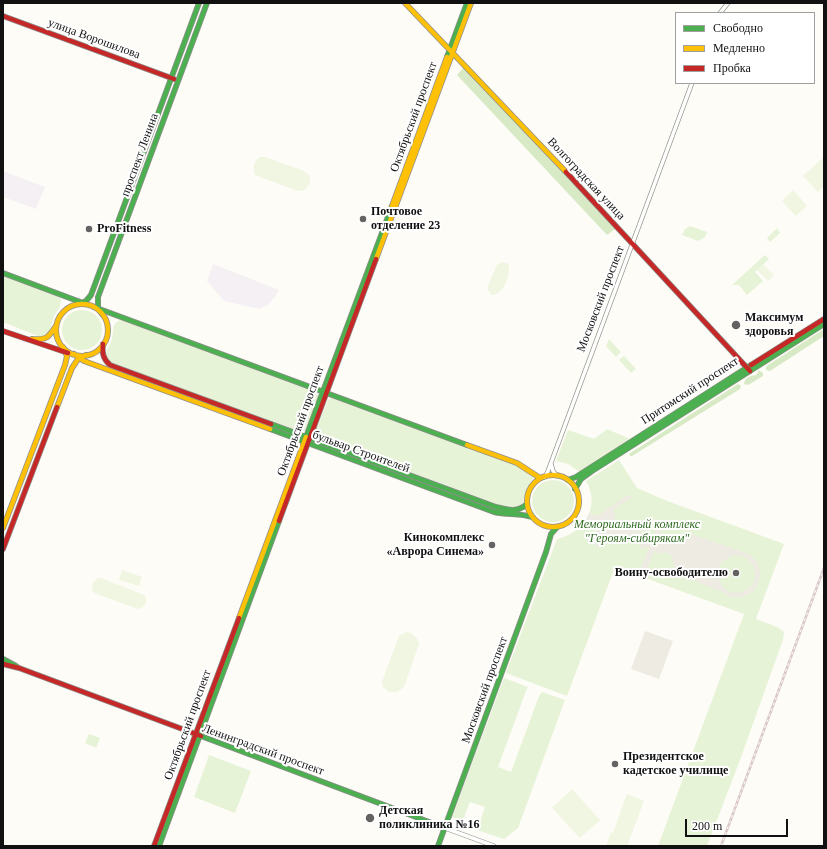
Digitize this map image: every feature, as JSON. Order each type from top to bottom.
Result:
[{"type":"main road","name":"проспект Ленина","points":[[83,304],[91,295],[199,3]]},
{"type":"main road","name":"проспект Ленина","points":[[97,308],[98,297],[207,3]]},
{"type":"main road","name":"Волгоградская улица","points":[[405,3],[632,243],[750,372]]},
{"type":"main road","name":"Октябрьский проспект","points":[[154,846],[197,736],[307,441],[451,51],[467,3]]},
{"type":"main road","name":"Октябрьский проспект","points":[[451,51],[471,3]]},
{"type":"main road","name":"улица Ворошилова","points":[[3,16],[179,80]]},
{"type":"main road","points":[[3,273],[83,304],[325,391],[517,463],[542,478]]},
{"type":"main road","points":[[3,328],[36,340],[42,340],[52,332],[63,312],[70,306],[83,304]]},
{"type":"main road","points":[[3,550],[72,368],[79,358],[97,350],[107,337],[108,328],[106,321],[97,308]]},
{"type":"main road","name":"Притомский проспект","points":[[568,480],[576,477],[746,367],[824,319]]},
{"type":"main road","points":[[3,528],[65,365],[66,353],[57,338],[56,324]]},
{"type":"main road","name":"Притомский проспект","points":[[575,488],[580,479],[592,471],[824,324]]},
{"type":"main road","points":[[3,331],[66,353],[86,355]]},
{"type":"main road","name":"бульвар Строителей","points":[[103,344],[102,355],[105,361],[110,365],[494,512],[506,516],[532,517]]},
{"type":"main road","points":[[63,347],[73,354]]},
{"type":"main road","name":"бульвар Строителей","points":[[73,354],[79,358],[307,441],[504,509],[519,510],[527,504]]},
{"type":"main road","points":[[544,526],[557,528],[566,524],[576,514],[579,501],[575,488],[568,480],[557,476],[542,478],[529,489],[527,504],[532,517],[544,526],[548,533],[549,540]]},
{"type":"main road","name":"Московский проспект","points":[[438,846],[546,552],[549,540],[553,531],[557,528]]},
{"type":"main road","points":[[3,659],[19,668]]},
{"type":"main road","name":"Ленинградский проспект","points":[[3,664],[19,668],[445,828]]},
{"type":"main road","name":"Октябрьский проспект","points":[[159,846],[197,736]]},
{"type":"street","points":[[721,12],[728,3]]},
{"type":"street","name":"Московский проспект","points":[[542,478],[550,463],[692,84]]},
{"type":"street","points":[[550,463],[557,476]]},
{"type":"street","name":"Ленинградский проспект","points":[[445,828],[494,846]]},
{"type":"shaded area","points":[[3,171],[45,187],[36,209],[3,197]]},
{"type":"shaded area","points":[[213,264],[279,290],[268,305],[259,309],[224,301],[207,281]]},
{"type":"shaded area","points":[[627,495],[632,497],[613,510],[616,522],[626,526],[632,524],[634,529],[643,533],[648,530],[651,536],[653,536],[660,519],[665,521],[659,538],[661,539],[665,536],[668,542],[675,545],[691,534],[749,554],[757,562],[760,573],[758,584],[751,593],[741,597],[730,597],[720,591],[676,574],[671,555],[664,552],[658,555],[655,550],[646,572],[640,570],[649,547],[641,549],[638,544],[630,540],[625,543],[622,537],[612,533],[600,542],[598,548],[594,545],[597,537],[594,526],[584,523],[589,513],[598,516]],"holes":[[[737,555],[744,557],[753,565],[755,572],[753,584],[742,592],[736,593],[726,590],[722,586],[718,574],[718,570],[722,562],[731,556]]]},
{"type":"shaded area","points":[[645,631],[673,641],[659,679],[631,669]]},
{"type":"green space","points":[[464,67],[618,227],[607,235],[457,75]]},
{"type":"green space","points":[[260,157],[265,157],[304,171],[310,176],[309,185],[306,189],[298,191],[255,175],[254,165]]},
{"type":"green space","points":[[824,157],[824,186],[818,192],[803,176]]},
{"type":"green space","points":[[793,190],[807,206],[796,216],[782,201]]},
{"type":"green space","points":[[690,226],[707,232],[705,237],[698,241],[682,235],[685,229]]},
{"type":"green space","points":[[777,228],[780,233],[770,242],[767,238]]},
{"type":"green space","points":[[765,255],[769,259],[755,272],[763,281],[747,295],[739,285],[732,285]]},
{"type":"green space","points":[[503,262],[508,264],[508,278],[503,288],[499,292],[495,295],[491,295],[487,288],[497,265]]},
{"type":"green space","points":[[763,264],[774,275],[768,281],[757,270]]},
{"type":"green space","points":[[3,275],[57,295],[61,299],[60,307],[54,316],[49,332],[45,336],[38,336],[3,322]]},
{"type":"green space","points":[[86,310],[93,313],[99,319],[102,330],[101,338],[93,347],[86,350],[78,350],[71,347],[63,338],[62,326],[65,319],[74,311]]},
{"type":"green space","points":[[121,320],[316,391],[319,397],[307,428],[304,431],[299,432],[111,363],[106,354],[112,339],[114,325]]},
{"type":"green space","points":[[824,329],[824,336],[770,371],[766,370],[768,365]]},
{"type":"green space","points":[[609,339],[621,352],[616,357],[606,346]]},
{"type":"green space","points":[[624,356],[636,369],[631,373],[619,360]]},
{"type":"green space","points":[[759,370],[763,373],[763,376],[748,385],[744,384],[747,378],[756,375]]},
{"type":"green space","points":[[738,384],[741,386],[740,389],[630,456],[629,454],[632,452]]},
{"type":"green space","points":[[331,398],[518,466],[534,477],[527,488],[522,506],[516,508],[502,506],[319,438],[316,434],[316,430],[328,400]]},
{"type":"green space","points":[[607,429],[628,438],[629,440],[580,472],[568,464],[556,461],[568,430],[594,439]]},
{"type":"green space","name":"Мемориальный комплекс \"Героям-сибирякам\"","points":[[619,460],[637,488],[662,499],[784,544],[756,619],[777,627],[784,632],[783,640],[707,846],[658,846],[744,614],[615,567],[567,696],[506,673],[557,539],[567,536],[582,525],[591,509],[592,500],[586,481]]},
{"type":"green space","points":[[553,480],[568,486],[574,501],[568,516],[553,522],[538,516],[532,501],[538,486]]},
{"type":"green space","points":[[122,570],[142,577],[139,586],[119,580]]},
{"type":"green space","points":[[98,578],[144,595],[146,599],[145,604],[143,607],[138,609],[94,593],[92,585]]},
{"type":"green space","points":[[406,632],[415,636],[419,644],[404,687],[397,692],[389,692],[383,687],[382,682],[399,636]]},
{"type":"green space","points":[[504,678],[528,687],[498,767],[511,772],[539,696],[542,692],[565,700],[518,828],[504,839],[477,830],[485,807],[470,802],[462,822],[459,822],[452,817]]},
{"type":"green space","points":[[89,734],[100,738],[96,748],[85,743]]},
{"type":"green space","points":[[209,755],[251,771],[235,813],[194,797]]},
{"type":"green space","points":[[572,789],[600,820],[580,838],[552,808]]},
{"type":"green space","points":[[627,794],[644,801],[627,846],[606,846],[611,832],[613,833]]},
{"type":"railway","points":[[721,846],[824,568]]},
{"type":"traffic: fast","points":[[78,304],[86,301],[91,295],[199,3]]},
{"type":"traffic: fast","points":[[102,314],[98,307],[98,297],[207,3]]},
{"type":"traffic: fast","points":[[447,57],[467,3]]},
{"type":"traffic: fast","points":[[306,437],[392,206]]},
{"type":"traffic: fast","points":[[3,273],[83,303]]},
{"type":"traffic: fast","points":[[94,307],[467,445]]},
{"type":"traffic: fast","points":[[575,489],[581,479],[592,471],[824,324]]},
{"type":"traffic: fast","points":[[568,480],[576,477],[751,365]]},
{"type":"traffic: fast","points":[[271,424],[496,507],[516,510],[527,504]]},
{"type":"traffic: fast","points":[[270,429],[494,512],[532,517]]},
{"type":"traffic: fast","points":[[159,846],[279,521]]},
{"type":"traffic: fast","points":[[438,846],[546,552],[551,534],[557,527]]},
{"type":"traffic: fast","points":[[3,659],[16,666]]},
{"type":"traffic: fast","points":[[201,736],[445,828]]},
{"type":"traffic: slow","points":[[405,3],[566,172]]},
{"type":"traffic: slow","points":[[376,259],[471,3]]},
{"type":"traffic: slow","points":[[392,206],[447,57]]},
{"type":"traffic: slow","points":[[82,304],[92,306],[100,312],[106,320],[108,330],[106,340],[100,348],[92,354],[82,356],[72,354],[64,348],[58,340],[56,330],[58,320],[64,312],[72,306],[82,304]]},
{"type":"traffic: slow","points":[[32,339],[47,337],[56,326]]},
{"type":"traffic: slow","points":[[3,528],[65,365],[67,356],[63,347]]},
{"type":"traffic: slow","points":[[74,354],[84,361],[270,429]]},
{"type":"traffic: slow","points":[[57,407],[72,368],[78,359],[86,355]]},
{"type":"traffic: slow","points":[[239,618],[306,437]]},
{"type":"traffic: slow","points":[[467,445],[517,463],[540,478]]},
{"type":"traffic: slow","points":[[548,475],[558,475],[567,479],[575,487],[579,496],[579,501],[579,506],[575,515],[567,523],[558,527],[548,527],[539,523],[531,515],[527,506],[527,496],[531,487],[539,479],[548,475]]},
{"type":"traffic: jam","points":[[3,16],[174,79]]},
{"type":"traffic: jam","points":[[566,172],[750,371]]},
{"type":"traffic: jam","points":[[279,521],[376,259]]},
{"type":"traffic: jam","points":[[751,365],[824,319]]},
{"type":"traffic: jam","points":[[3,331],[68,353]]},
{"type":"traffic: jam","points":[[103,344],[104,356],[110,365],[271,424]]},
{"type":"traffic: jam","points":[[3,549],[57,407]]},
{"type":"traffic: jam","points":[[154,846],[239,618]]},
{"type":"traffic: jam","points":[[3,664],[19,668],[201,736]]},
{"type":"place","name":"Почтовое отделение 23","points":[[363,219]]},
{"type":"place","name":"ProFitness","points":[[89,229]]},
{"type":"place","name":"Максимум здоровья","points":[[736,325]]},
{"type":"place","name":"Кинокомплекс «Аврора Синема»","points":[[492,545]]},
{"type":"place","name":"Воину-освободителю","points":[[736,573]]},
{"type":"place","name":"Президентское кадетское училище","points":[[615,764]]},
{"type":"place","name":"Детская поликлиника №16","points":[[370,818]]}]
